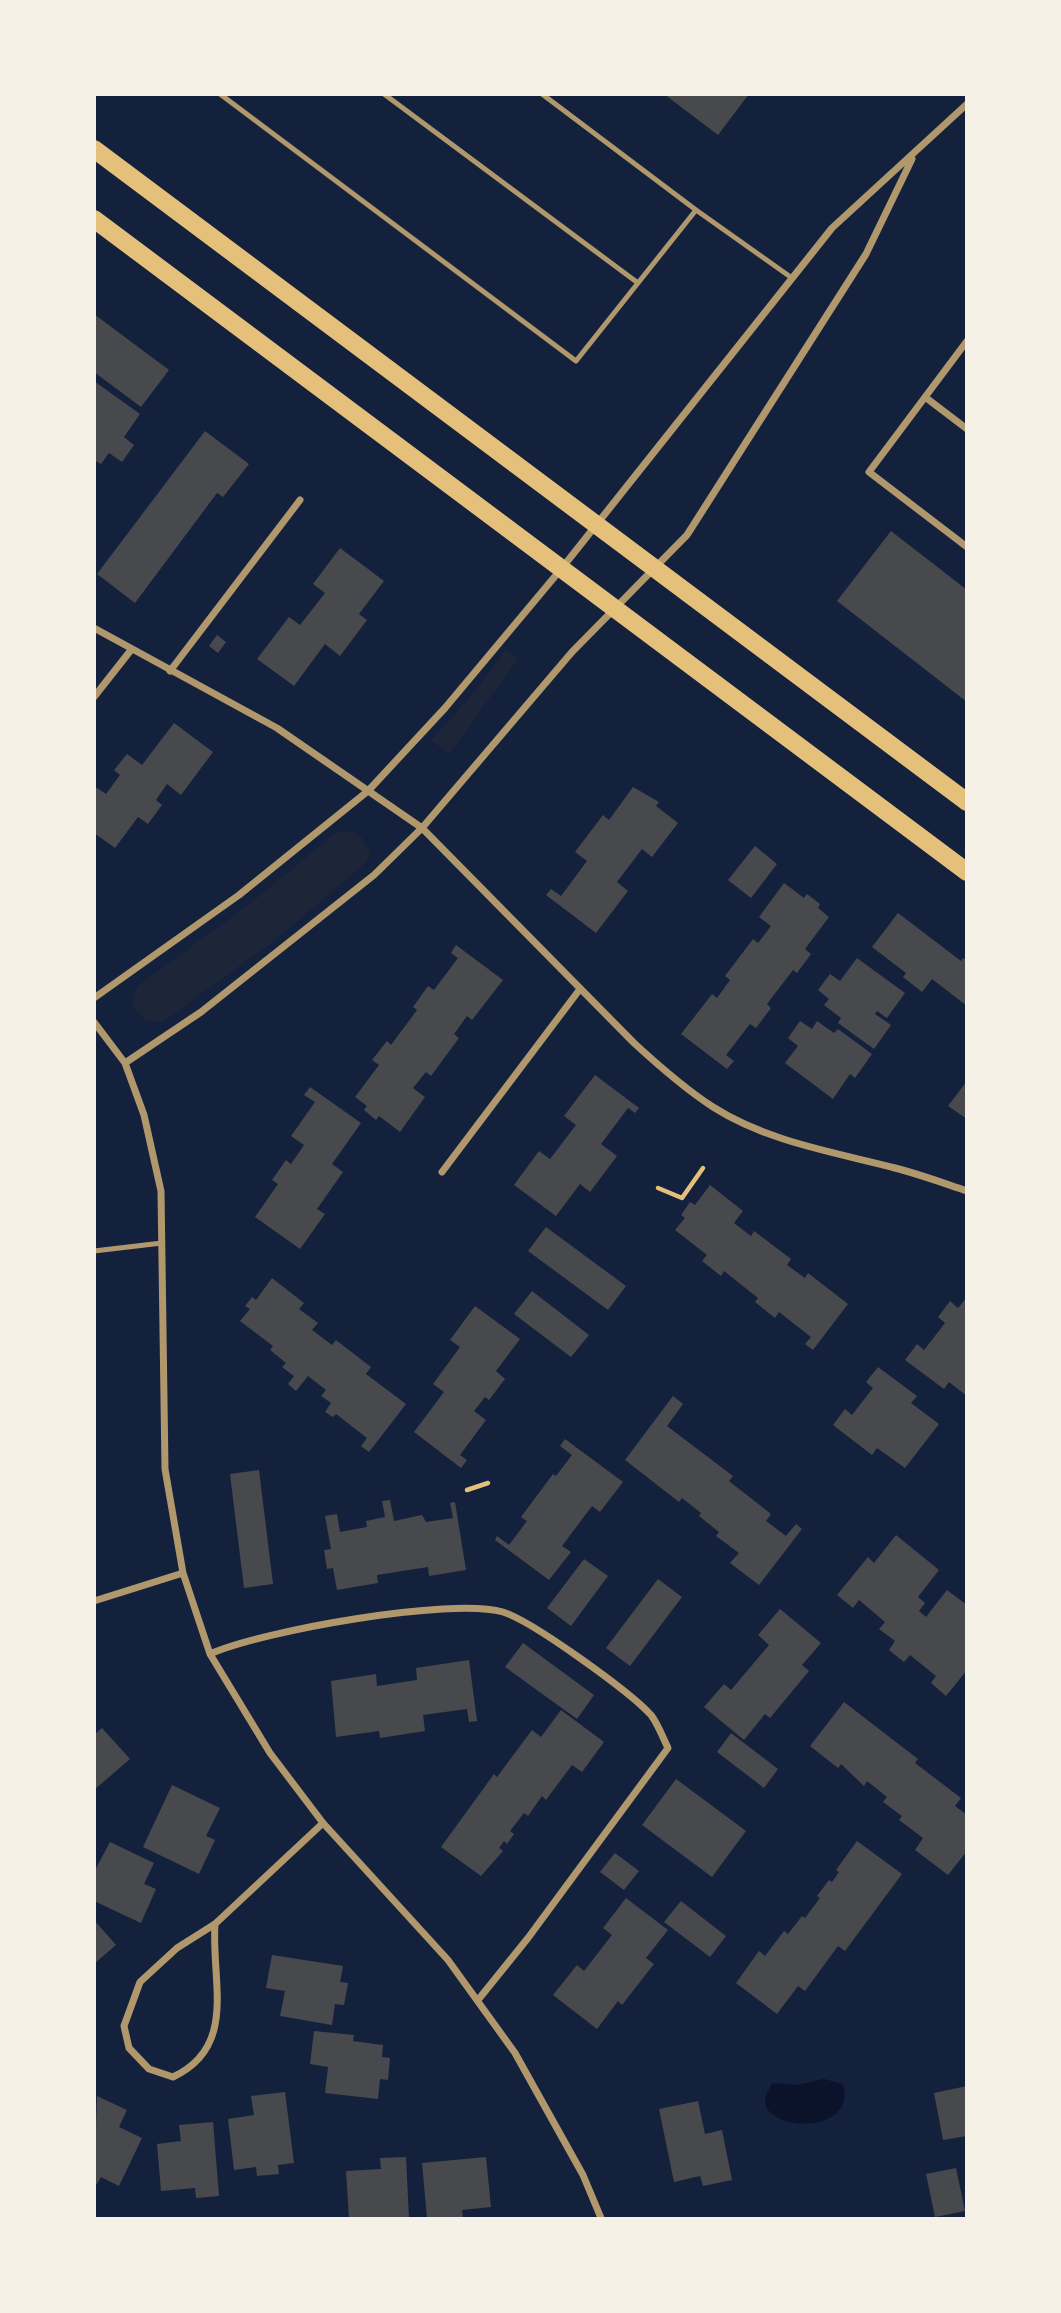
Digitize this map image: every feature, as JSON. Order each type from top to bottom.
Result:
[{"type":"main road","points":[[94,149],[967,802]]},
{"type":"main road","points":[[94,219],[967,872]]},
{"type":"street","points":[[94,998],[239,895],[368,791],[445,708],[562,568],[832,228],[967,104]]},
{"type":"street","points":[[125,1063],[201,1012],[374,875],[422,828],[572,652],[615,610],[653,566],[687,535],[866,254],[914,155]]},
{"type":"street","points":[[967,341],[869,472],[967,547]]},
{"type":"street","points":[[925,397],[967,429]]},
{"type":"street","points":[[170,671],[300,500]]},
{"type":"street","points":[[94,628],[277,728],[422,828],[580,989],[670,1076],[714,1108],[758,1130],[811,1148],[900,1169],[967,1191]]},
{"type":"street","points":[[94,697],[131,650]]},
{"type":"street","points":[[442,1172],[580,989]]},
{"type":"street","points":[[94,1022],[125,1063],[144,1115],[161,1191],[165,1469],[183,1573],[210,1654],[270,1753],[323,1823],[421,1928],[526,2067],[583,2175],[601,2218]]},
{"type":"street","points":[[94,1601],[183,1573]]},
{"type":"street","points":[[210,1654],[228,1645],[292,1629],[449,1608],[502,1612],[544,1634],[652,1716],[668,1748],[532,1933],[478,2000]]},
{"type":"street","points":[[215,1924],[213,1956],[218,1995],[212,2041],[195,2067],[173,2077],[149,2069],[129,2048],[124,2026],[140,1982],[177,1948],[215,1924],[323,1823]]},
{"type":"lane","points":[[220,94],[576,361],[696,210]]},
{"type":"lane","points":[[384,94],[638,283]]},
{"type":"lane","points":[[542,94],[696,210],[792,278]]},
{"type":"lane","points":[[94,1251],[162,1242]]},
{"type":"path","points":[[659,1188],[682,1198],[703,1168]]},
{"type":"path","points":[[467,1490],[488,1483]]},
{"type":"shaded area","points":[[506,650],[518,659],[449,754],[431,740],[472,695]]},
{"type":"shaded area","points":[[351,831],[361,837],[370,852],[365,863],[274,941],[162,1022],[147,1021],[134,1008],[134,994],[140,984],[247,906],[337,832]]},
{"type":"shaded area","points":[[824,2079],[843,2084],[844,2098],[840,2109],[830,2117],[804,2124],[776,2117],[766,2108],[765,2097],[772,2083],[796,2085]]},
{"type":"building","points":[[664,94],[749,94],[718,135]]},
{"type":"building","points":[[94,314],[169,370],[141,407],[94,372]]},
{"type":"building","points":[[94,381],[140,414],[124,437],[134,445],[122,462],[109,453],[101,464],[94,460]]},
{"type":"building","points":[[205,431],[249,464],[223,497],[217,493],[135,603],[97,574]]},
{"type":"building","points":[[891,531],[967,590],[967,702],[837,601]]},
{"type":"building","points":[[340,548],[384,581],[359,614],[367,620],[340,656],[325,644],[294,686],[257,659],[289,617],[300,625],[325,593],[313,584]]},
{"type":"building","points":[[217,635],[226,642],[218,653],[209,646]]},
{"type":"building","points":[[174,723],[213,752],[181,795],[167,784],[156,800],[162,805],[148,824],[138,817],[115,848],[94,833],[94,786],[106,794],[120,775],[114,770],[127,754],[142,765]]},
{"type":"building","points":[[633,787],[659,802],[656,806],[678,823],[652,857],[642,849],[617,882],[628,891],[596,933],[546,895],[551,889],[561,896],[587,861],[575,852],[603,815],[609,820]]},
{"type":"building","points":[[755,846],[777,864],[751,898],[728,880]]},
{"type":"building","points":[[784,883],[804,898],[807,894],[820,904],[818,908],[829,917],[805,949],[811,954],[797,973],[793,970],[767,1004],[771,1008],[756,1028],[750,1024],[726,1055],[734,1061],[727,1069],[681,1034],[712,994],[717,998],[730,980],[725,976],[753,939],[758,943],[771,926],[759,917]]},
{"type":"building","points":[[898,913],[961,961],[963,958],[967,961],[967,1006],[932,979],[922,992],[903,977],[906,973],[872,947]]},
{"type":"building","points":[[456,945],[503,980],[472,1020],[467,1016],[454,1034],[459,1038],[431,1076],[426,1072],[413,1088],[425,1097],[400,1132],[379,1116],[376,1120],[364,1110],[367,1106],[355,1097],[379,1065],[372,1060],[387,1041],[391,1045],[417,1010],[413,1007],[428,986],[434,990],[458,958],[451,953]]},
{"type":"building","points":[[857,958],[905,993],[887,1018],[877,1011],[875,1014],[891,1025],[874,1049],[838,1023],[841,1018],[824,1005],[829,999],[818,990],[830,974],[840,981]]},
{"type":"building","points":[[800,1021],[812,1029],[817,1021],[834,1033],[838,1029],[872,1054],[855,1078],[850,1074],[833,1099],[785,1063],[798,1046],[788,1038]]},
{"type":"building","points":[[595,1075],[639,1108],[635,1113],[628,1108],[601,1144],[617,1156],[590,1192],[580,1184],[556,1216],[514,1185],[539,1151],[550,1159],[576,1125],[564,1116]]},
{"type":"building","points":[[967,1081],[967,1119],[948,1106]]},
{"type":"building","points":[[310,1087],[361,1123],[332,1164],[343,1172],[317,1209],[325,1214],[300,1249],[255,1217],[278,1184],[272,1180],[286,1160],[291,1164],[304,1145],[291,1136],[315,1102],[304,1095]]},
{"type":"building","points":[[710,1185],[743,1211],[734,1223],[751,1236],[754,1231],[791,1259],[787,1265],[805,1278],[808,1273],[848,1304],[813,1350],[805,1344],[811,1337],[779,1312],[775,1318],[755,1302],[758,1298],[724,1271],[721,1276],[702,1261],[707,1255],[675,1230],[685,1218],[681,1215],[690,1202],[695,1205]]},
{"type":"building","points":[[546,1227],[626,1286],[608,1310],[528,1251]]},
{"type":"building","points":[[272,1278],[304,1303],[299,1309],[318,1323],[312,1330],[332,1345],[336,1340],[371,1367],[366,1374],[406,1404],[369,1452],[361,1446],[367,1438],[336,1414],[333,1417],[325,1412],[331,1403],[321,1396],[326,1390],[308,1376],[296,1391],[288,1384],[294,1376],[282,1367],[286,1363],[270,1350],[273,1346],[240,1321],[250,1309],[245,1306],[252,1297],[256,1300]]},
{"type":"building","points":[[532,1291],[589,1335],[571,1357],[514,1314]]},
{"type":"building","points":[[967,1297],[967,1396],[949,1382],[944,1389],[905,1360],[917,1344],[924,1350],[945,1323],[938,1317],[950,1301],[958,1308]]},
{"type":"building","points":[[475,1306],[520,1339],[496,1371],[505,1379],[489,1400],[485,1397],[474,1411],[486,1420],[460,1455],[467,1460],[461,1468],[414,1432],[444,1392],[433,1384],[460,1347],[450,1340]]},
{"type":"building","points":[[878,1367],[917,1396],[911,1403],[939,1424],[905,1468],[877,1448],[872,1455],[833,1425],[845,1409],[852,1415],[873,1388],[866,1382]]},
{"type":"building","points":[[673,1396],[683,1404],[667,1426],[733,1476],[729,1481],[771,1514],[766,1521],[786,1536],[796,1524],[802,1529],[759,1585],[730,1563],[739,1553],[716,1536],[719,1532],[699,1516],[701,1513],[682,1498],[679,1502],[625,1460]]},
{"type":"building","points":[[565,1439],[623,1482],[600,1512],[592,1506],[562,1546],[571,1552],[549,1580],[495,1540],[497,1536],[509,1545],[527,1521],[521,1517],[553,1474],[556,1476],[572,1455],[560,1446]]},
{"type":"building","points":[[259,1470],[273,1584],[244,1588],[230,1474]]},
{"type":"building","points":[[390,1500],[394,1521],[422,1515],[426,1522],[453,1518],[450,1503],[455,1502],[466,1570],[429,1576],[428,1567],[377,1575],[378,1583],[337,1590],[333,1568],[327,1569],[324,1550],[331,1549],[325,1516],[337,1514],[340,1532],[367,1527],[366,1521],[385,1517],[382,1501]]},
{"type":"building","points":[[896,1535],[939,1570],[918,1597],[925,1603],[919,1611],[926,1617],[947,1590],[967,1605],[967,1670],[946,1696],[931,1683],[936,1676],[910,1655],[904,1662],[889,1650],[895,1641],[879,1629],[885,1622],[859,1600],[853,1608],[837,1595],[868,1557],[874,1563]]},
{"type":"building","points":[[584,1559],[608,1576],[571,1626],[547,1608]]},
{"type":"building","points":[[658,1579],[682,1597],[630,1666],[606,1648]]},
{"type":"building","points":[[780,1609],[821,1643],[802,1665],[809,1671],[770,1718],[765,1714],[744,1740],[704,1707],[724,1684],[731,1690],[769,1645],[758,1635]]},
{"type":"building","points":[[523,1643],[594,1695],[577,1719],[505,1667]]},
{"type":"building","points":[[469,1660],[477,1721],[469,1722],[467,1709],[423,1715],[425,1731],[380,1738],[379,1731],[336,1737],[331,1681],[376,1674],[377,1686],[417,1680],[416,1668]]},
{"type":"building","points":[[844,1702],[918,1759],[915,1763],[961,1798],[955,1806],[967,1815],[967,1851],[948,1875],[915,1850],[923,1838],[899,1820],[902,1816],[883,1802],[887,1797],[867,1781],[864,1786],[841,1764],[838,1768],[810,1746]]},
{"type":"building","points":[[561,1710],[604,1742],[582,1772],[572,1765],[546,1800],[542,1796],[528,1816],[524,1813],[510,1831],[514,1834],[507,1844],[504,1841],[499,1848],[503,1851],[481,1876],[441,1847],[494,1774],[497,1777],[532,1730],[541,1737]]},
{"type":"building","points":[[102,1728],[130,1759],[94,1790],[94,1735]]},
{"type":"building","points":[[731,1733],[778,1769],[764,1788],[717,1752]]},
{"type":"building","points":[[676,1779],[746,1831],[712,1877],[642,1825]]},
{"type":"building","points":[[172,1785],[220,1808],[206,1836],[215,1840],[199,1874],[143,1847]]},
{"type":"building","points":[[857,1841],[902,1874],[845,1951],[838,1946],[805,1991],[798,1986],[777,2014],[736,1983],[759,1951],[765,1956],[784,1931],[788,1934],[802,1916],[805,1918],[820,1898],[817,1896],[839,1872],[836,1870]]},
{"type":"building","points":[[110,1842],[154,1863],[144,1884],[156,1889],[141,1923],[94,1901],[94,1872]]},
{"type":"building","points":[[615,1853],[639,1871],[624,1890],[600,1872]]},
{"type":"building","points":[[626,1898],[668,1930],[646,1958],[654,1964],[622,2005],[618,2001],[597,2029],[553,1995],[577,1965],[584,1971],[612,1935],[603,1928]]},
{"type":"building","points":[[681,1901],[726,1936],[710,1957],[664,1922]]},
{"type":"building","points":[[94,1920],[116,1945],[94,1964]]},
{"type":"building","points":[[272,1955],[343,1966],[340,1982],[348,1983],[344,2005],[335,2004],[332,2025],[280,2016],[285,1991],[266,1988]]},
{"type":"building","points":[[314,2031],[354,2035],[353,2041],[383,2045],[382,2057],[390,2058],[388,2080],[380,2079],[378,2099],[325,2093],[328,2067],[310,2064]]},
{"type":"building","points":[[967,2086],[967,2136],[943,2140],[934,2093]]},
{"type":"building","points":[[285,2092],[294,2163],[278,2165],[279,2174],[257,2176],[256,2167],[234,2170],[228,2119],[254,2115],[251,2096]]},
{"type":"building","points":[[97,2096],[127,2110],[119,2127],[142,2138],[119,2186],[101,2177],[97,2184],[94,2183]]},
{"type":"building","points":[[698,2101],[705,2134],[722,2130],[732,2180],[703,2186],[700,2176],[674,2182],[659,2109]]},
{"type":"building","points":[[213,2122],[219,2196],[196,2198],[195,2188],[161,2191],[157,2144],[181,2141],[179,2125]]},
{"type":"building","points":[[406,2157],[409,2218],[349,2218],[346,2171],[381,2169],[380,2158]]},
{"type":"building","points":[[486,2157],[491,2207],[462,2210],[463,2218],[427,2218],[422,2163]]},
{"type":"building","points":[[956,2168],[965,2211],[935,2217],[926,2174]]}]
